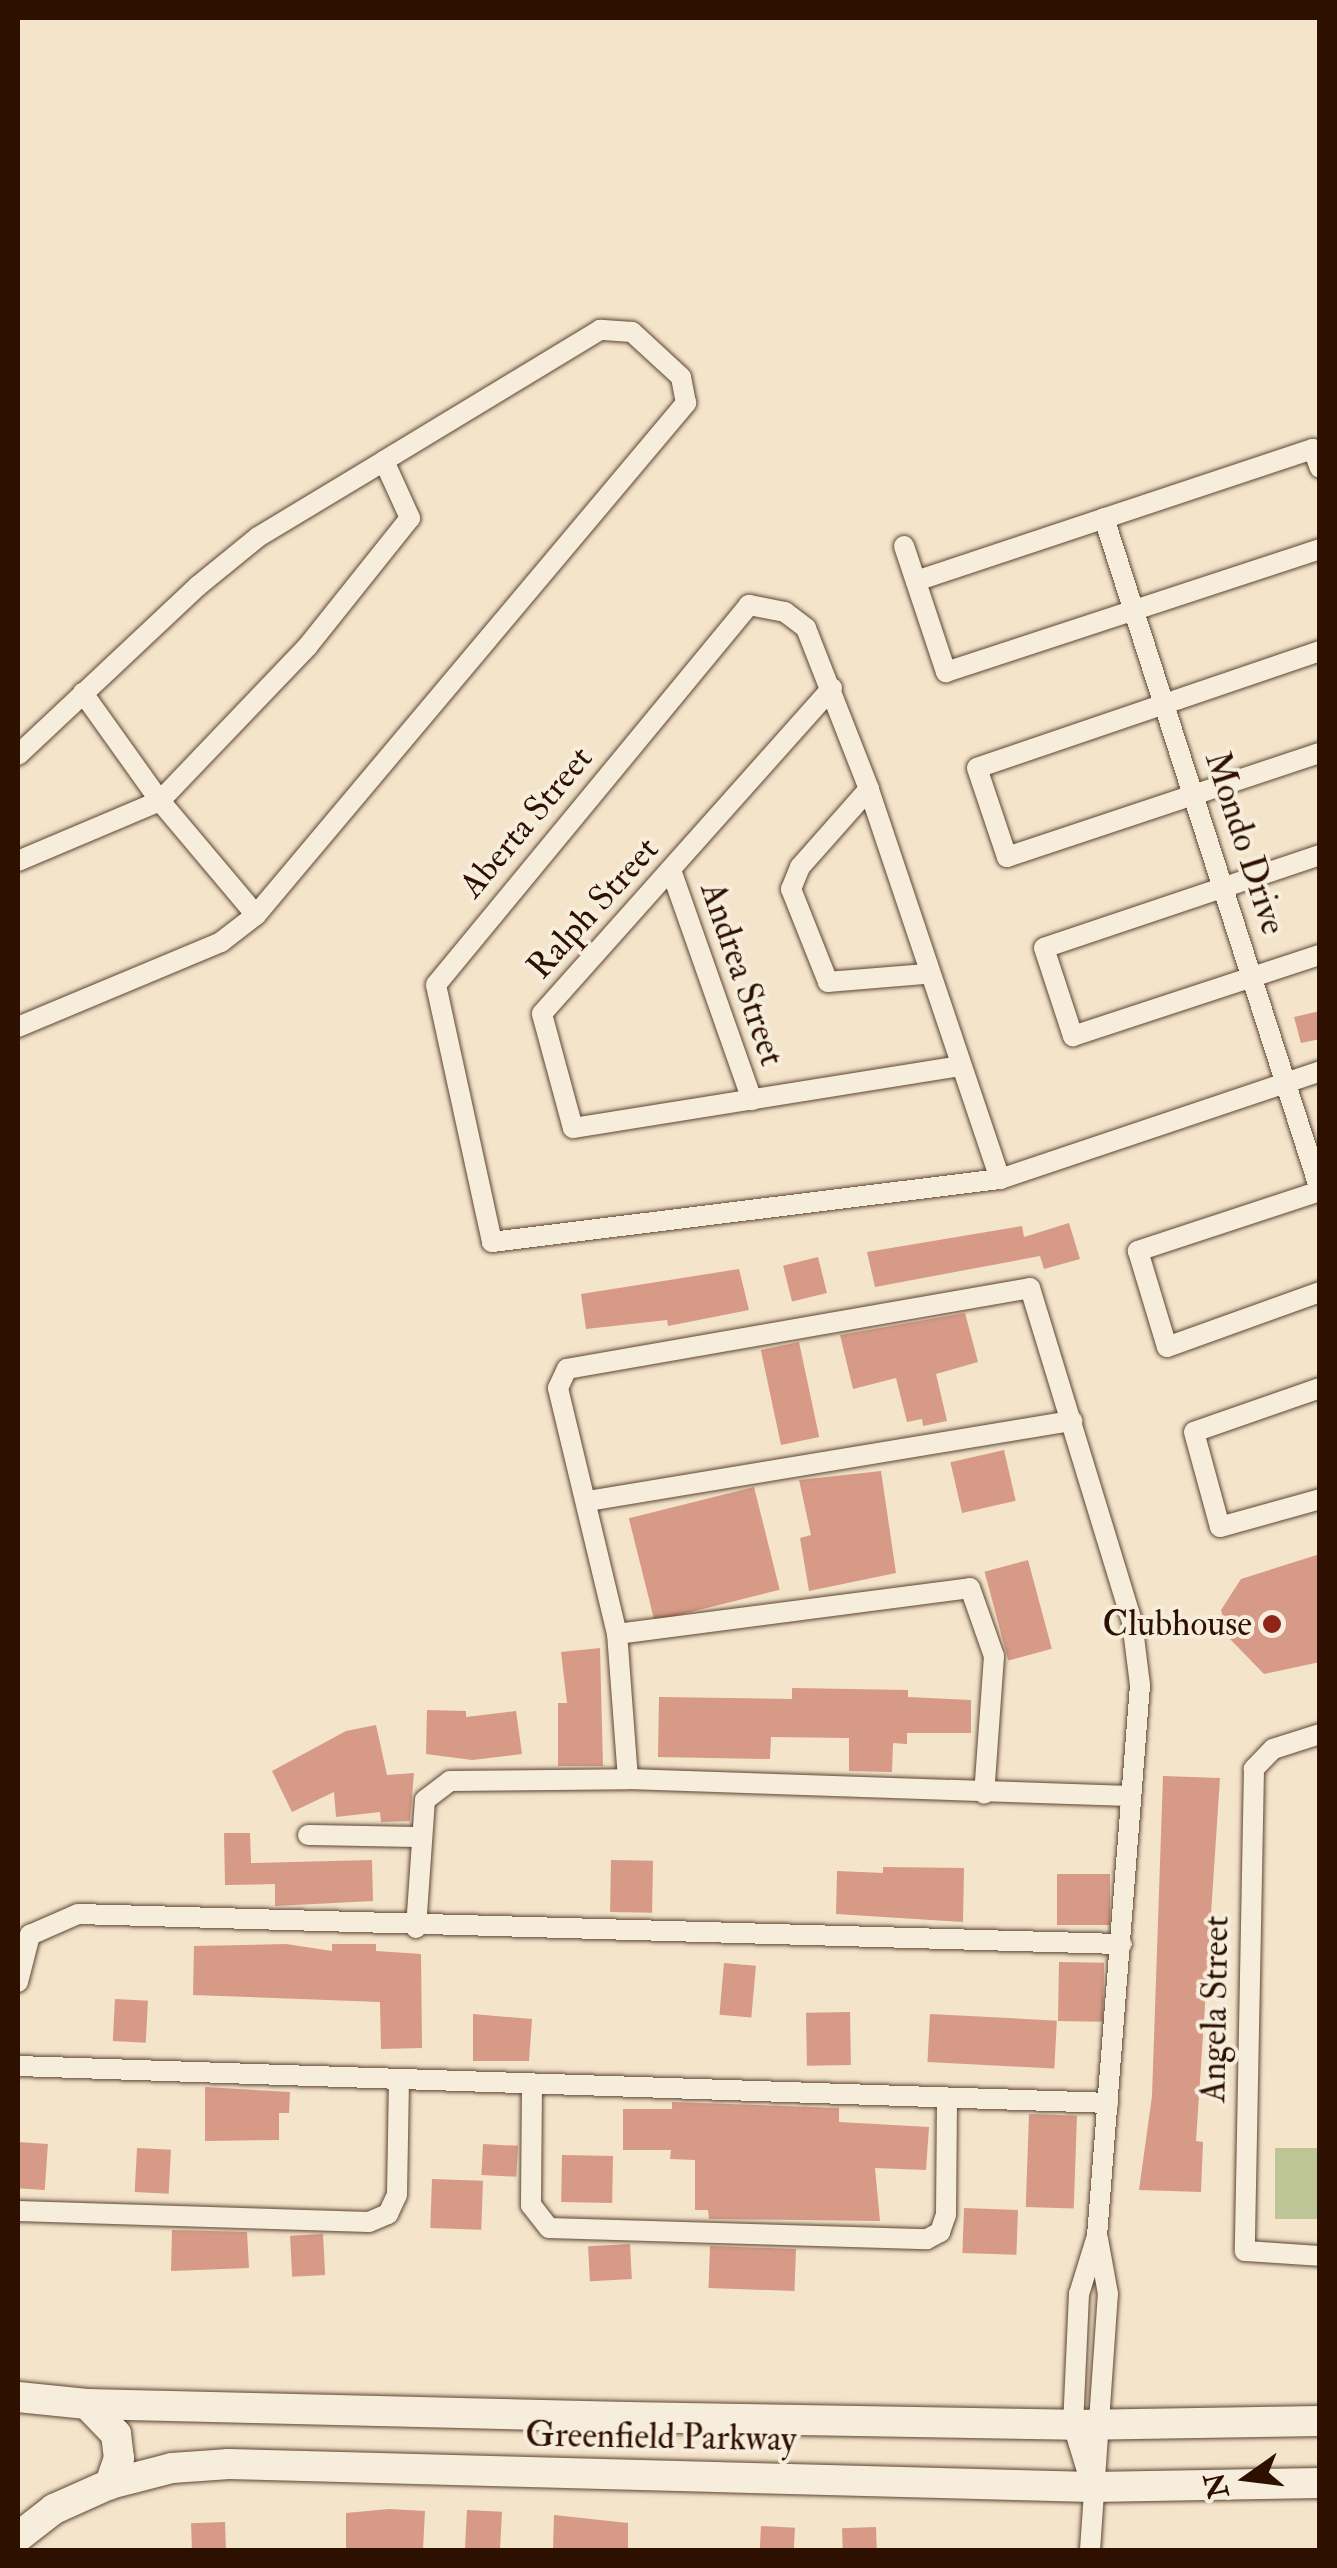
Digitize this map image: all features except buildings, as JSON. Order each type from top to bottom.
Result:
[{"type":"main road","name":"Greenfield Parkway","points":[[18,2397],[88,2404],[1086,2425],[1320,2421]]},
{"type":"main road","points":[[88,2404],[116,2434],[119,2458],[110,2484]]},
{"type":"main road","name":"Greenfield Parkway","points":[[18,2537],[54,2510],[110,2484],[172,2468],[229,2464],[1092,2488],[1320,2482]]},
{"type":"street","points":[[18,755],[258,537],[600,330],[632,332],[681,377],[686,403],[256,916],[221,942],[18,1028]]},
{"type":"street","points":[[916,581],[1313,449],[1320,468]]},
{"type":"street","points":[[18,860],[160,800],[308,646],[410,518],[384,462]]},
{"type":"street","name":"Mondo Drive","points":[[1104,518],[1255,976],[1320,1190]]},
{"type":"street","points":[[904,546],[946,672],[1320,550]]},
{"type":"street","name":"Aberta Street","points":[[1000,1179],[926,974],[868,789],[806,628],[785,612],[749,605],[436,985],[492,1242],[1000,1179],[1320,1071]]},
{"type":"street","points":[[1320,652],[977,768],[1007,857],[1320,753]]},
{"type":"street","name":"Ralph Street","points":[[832,688],[542,1014],[573,1128],[960,1066]]},
{"type":"street","points":[[84,694],[160,800],[256,916]]},
{"type":"street","points":[[868,789],[800,867],[792,889],[828,982],[926,974]]},
{"type":"street","points":[[1320,855],[1044,948],[1073,1036],[1320,955]]},
{"type":"street","name":"Andrea Street","points":[[671,870],[752,1100]]},
{"type":"street","points":[[1320,1190],[1138,1251],[1167,1347],[1320,1292]]},
{"type":"street","points":[[628,1779],[617,1634],[558,1388],[567,1369],[1030,1288],[1132,1620],[1140,1685],[1097,2236],[1079,2294],[1092,2488],[1090,2550]]},
{"type":"street","points":[[1320,1388],[1194,1432],[1220,1527],[1320,1500]]},
{"type":"street","points":[[588,1502],[1072,1421]]},
{"type":"street","points":[[617,1634],[970,1588],[994,1656],[984,1794]]},
{"type":"street","name":"Angela Street","points":[[1320,1734],[1272,1750],[1254,1769],[1245,2233],[1245,2251],[1320,2256]]},
{"type":"street","points":[[416,1928],[425,1800],[450,1781],[628,1779],[1130,1796]]},
{"type":"street","points":[[308,1835],[420,1836]]},
{"type":"street","points":[[18,1982],[18,1969],[30,1936],[78,1914],[416,1928],[1122,1944]]},
{"type":"street","points":[[18,2066],[399,2084],[1108,2104]]},
{"type":"street","points":[[18,2211],[368,2222],[388,2214],[396,2195],[399,2084]]},
{"type":"street","points":[[532,2085],[531,2205],[549,2228],[926,2239],[940,2232],[946,2215],[947,2098]]},
{"type":"street","points":[[1086,2425],[1108,2289],[1097,2236]]},
{"type":"green space","points":[[1275,2148],[1319,2148],[1319,2219],[1275,2219]]},
{"type":"place","name":"Clubhouse","points":[[1272,1624]]}]
